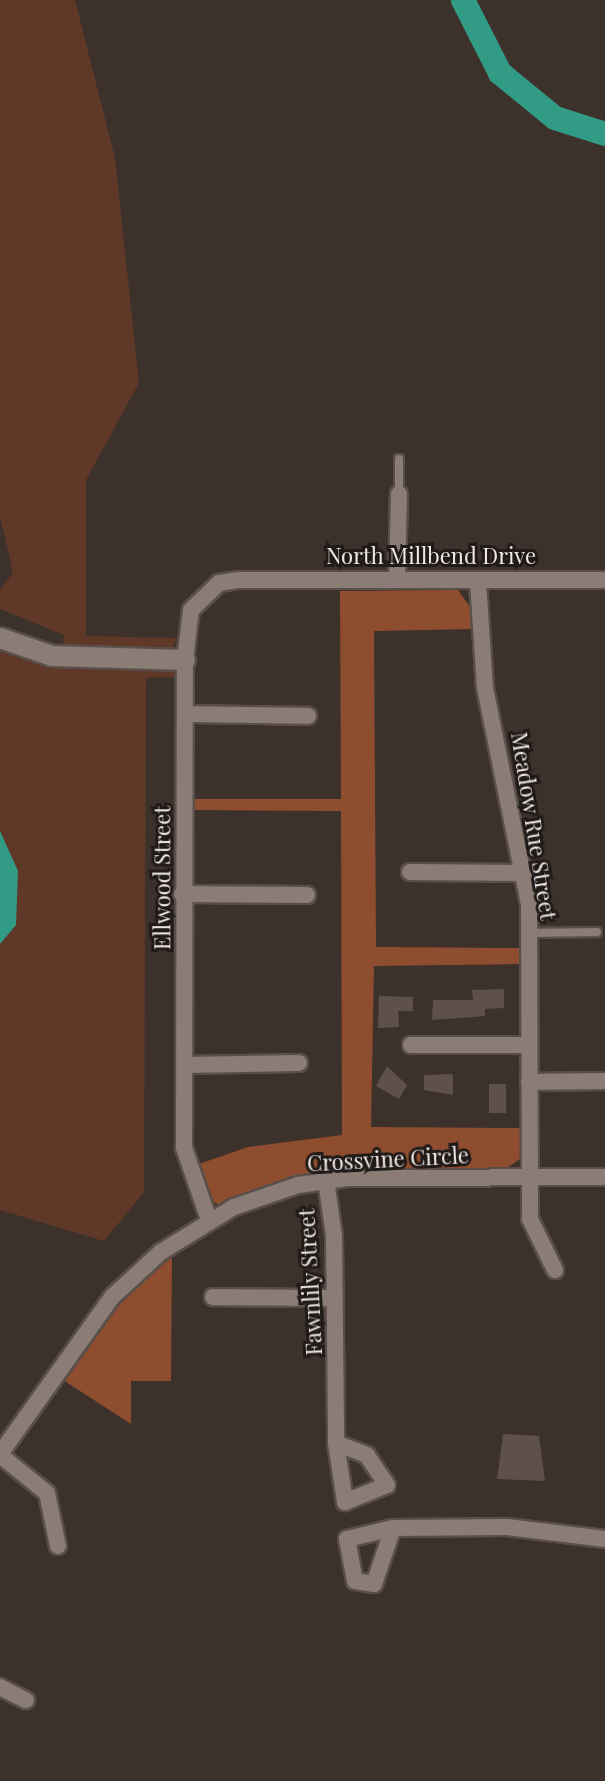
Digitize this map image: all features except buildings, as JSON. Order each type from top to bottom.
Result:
[{"type":"street","points":[[397,580],[399,494]]},
{"type":"street","name":"North Millbend Drive","points":[[257,580],[605,580]]},
{"type":"street","name":"Ellwood Street","points":[[209,1220],[184,1148],[182,894],[186,626],[200,596],[219,583],[257,580]]},
{"type":"street","name":"Meadow Rue Street","points":[[478,581],[485,688],[524,873],[530,933],[527,1177],[538,1249],[555,1270]]},
{"type":"street","points":[[0,638],[63,657],[185,660]]},
{"type":"street","points":[[186,714],[308,716]]},
{"type":"street","points":[[410,872],[524,873]]},
{"type":"street","points":[[182,894],[307,895]]},
{"type":"street","points":[[411,1045],[528,1045]]},
{"type":"street","points":[[185,1065],[299,1063]]},
{"type":"street","points":[[529,1082],[604,1081]]},
{"type":"street","name":"Crossvine Circle","points":[[0,1454],[112,1297],[209,1220],[326,1180],[605,1177]]},
{"type":"street","name":"Fawnlily Street","points":[[326,1180],[334,1298],[336,1443]]},
{"type":"street","points":[[213,1297],[334,1298]]},
{"type":"street","points":[[0,1454],[47,1493],[58,1546]]},
{"type":"street","points":[[393,1528],[507,1527],[605,1539]]},
{"type":"street","points":[[0,1687],[26,1700]]},
{"type":"lane","points":[[399,459],[399,494]]},
{"type":"lane","points":[[530,933],[597,932]]},
{"type":"shaded area","points":[[0,0],[75,0],[115,158],[139,383],[86,480],[86,636],[177,638],[170,652],[177,677],[146,678],[144,1192],[104,1241],[0,1210],[0,649],[61,666],[64,635],[0,609],[0,589],[13,573],[0,516]]},
{"type":"shaded area","points":[[458,590],[470,607],[472,629],[374,631],[376,947],[523,948],[523,964],[374,966],[371,1127],[521,1128],[521,1158],[506,1169],[325,1173],[221,1206],[207,1198],[196,1165],[248,1147],[342,1135],[341,811],[192,810],[192,799],[341,799],[340,591]]},
{"type":"shaded area","points":[[172,1254],[171,1381],[131,1381],[131,1424],[63,1380],[113,1309]]},
{"type":"water","points":[[0,831],[18,871],[16,925],[0,944]]},
{"type":"waterway","points":[[463,0],[500,73],[555,118],[605,134]]}]
